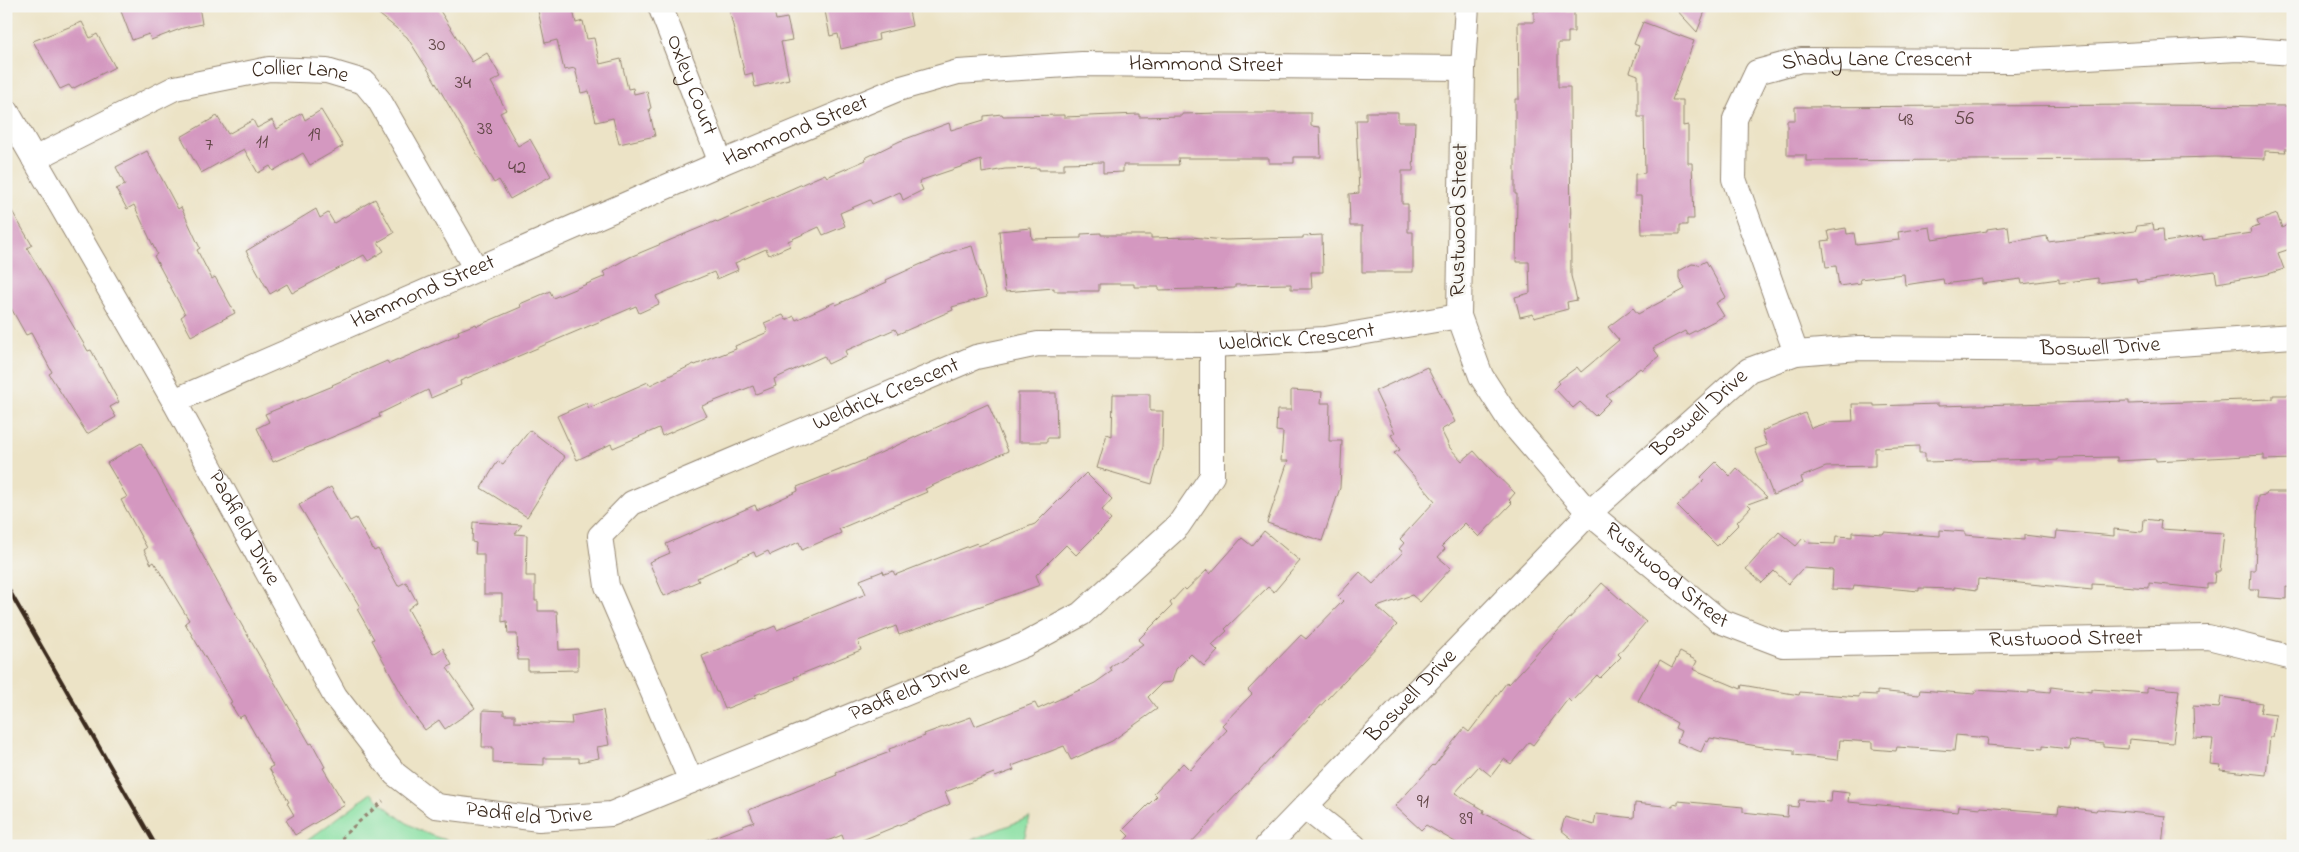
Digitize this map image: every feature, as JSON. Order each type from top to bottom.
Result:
[{"type":"street","name":"Oxley Court","points":[[660,6],[721,163]]},
{"type":"street","name":"Rustwood Street","points":[[1467,6],[1463,68],[1459,316],[1481,376],[1510,422],[1589,513],[1720,621],[1783,645],[2208,637],[2293,658]]},
{"type":"street","name":"Shady Lane Crescent","points":[[1796,353],[1734,179],[1735,118],[1757,72],[1801,60],[2013,61],[2238,49],[2293,53]]},
{"type":"street","name":"Hammond Street","points":[[174,401],[721,163],[898,89],[958,72],[1082,64],[1463,68]]},
{"type":"street","name":"Collier Lane","points":[[34,159],[175,88],[268,69],[327,71],[364,82],[379,100],[476,269]]},
{"type":"street","name":"Padfield Drive","points":[[6,110],[174,401],[335,696],[395,774],[436,806],[539,819],[612,814],[1024,645],[1081,614],[1178,526],[1212,476],[1212,345]]},
{"type":"street","name":"Weldrick Crescent","points":[[691,781],[607,586],[600,536],[632,503],[976,357],[1038,344],[1212,345],[1325,339],[1459,316]]},
{"type":"street","name":"Boswell Drive","points":[[1268,846],[1589,513],[1749,370],[1796,353],[1859,348],[2093,350],[2293,336]]},
{"type":"street","points":[[1306,807],[1354,846]]},
{"type":"path","points":[[337,846],[344,834],[383,801]]},
{"type":"path","points":[[615,846],[616,840]]},
{"type":"green space","points":[[371,793],[402,820],[432,836],[465,843],[506,846],[300,846]]},
{"type":"green space","points":[[1030,817],[1022,846],[956,846]]},
{"type":"building","points":[[119,6],[199,6],[202,24],[183,28],[151,40],[149,34],[132,40]]},
{"type":"building","points":[[369,6],[437,6],[472,62],[487,53],[501,77],[491,82],[506,110],[500,113],[518,146],[530,139],[551,176],[510,199],[499,180],[494,183],[407,37]]},
{"type":"building","points":[[537,6],[572,6],[576,23],[583,21],[587,39],[594,38],[600,64],[621,59],[628,89],[633,88],[634,94],[647,91],[655,136],[619,144],[613,118],[596,122],[589,91],[581,93],[575,68],[564,70],[557,40],[545,43]]},
{"type":"building","points":[[741,6],[773,6],[776,20],[787,18],[792,40],[781,42],[789,79],[755,87],[752,73],[745,75],[729,9]]},
{"type":"building","points":[[824,6],[908,6],[912,26],[878,34],[879,40],[841,49],[838,34],[830,36]]},
{"type":"building","points":[[1673,6],[1707,6],[1697,32]]},
{"type":"building","points":[[1534,11],[1574,11],[1574,32],[1568,32],[1568,43],[1558,43],[1558,87],[1570,87],[1571,276],[1577,300],[1567,302],[1568,309],[1534,318],[1533,314],[1520,317],[1515,297],[1530,293],[1529,262],[1516,262],[1515,99],[1519,99],[1518,22],[1534,22]]},
{"type":"building","points":[[82,22],[90,38],[97,34],[115,67],[72,89],[69,85],[60,89],[33,41]]},
{"type":"building","points":[[1643,22],[1694,41],[1672,100],[1683,100],[1683,126],[1688,125],[1688,163],[1692,163],[1694,219],[1687,219],[1687,225],[1680,225],[1680,234],[1642,234],[1641,196],[1635,196],[1635,174],[1645,173],[1644,117],[1638,117],[1638,75],[1630,72],[1639,46],[1634,44]]},
{"type":"building","points":[[2293,106],[2293,149],[2285,149],[2286,152],[2265,151],[2265,159],[2216,157],[1806,161],[1806,155],[1787,155],[1787,120],[1795,120],[1795,107]]},
{"type":"building","points":[[321,110],[343,146],[310,165],[303,153],[273,171],[270,166],[258,173],[244,149],[201,173],[181,137],[217,116],[228,134],[253,120],[257,128],[272,120],[277,129],[302,113],[305,120]]},
{"type":"building","points":[[1366,112],[1398,112],[1398,122],[1415,122],[1413,171],[1402,171],[1402,204],[1408,204],[1408,232],[1413,232],[1413,272],[1362,272],[1362,226],[1350,226],[1349,194],[1359,193],[1356,120],[1366,120]]},
{"type":"building","points":[[1220,113],[1311,113],[1311,126],[1320,127],[1321,157],[1294,157],[1294,163],[1269,163],[1269,158],[1178,158],[1179,165],[1123,165],[1123,172],[1103,173],[1103,162],[1064,163],[1064,170],[1039,170],[1039,168],[1005,169],[982,173],[981,160],[919,181],[923,190],[903,200],[900,192],[872,204],[870,200],[840,213],[845,226],[823,235],[819,227],[788,241],[790,246],[769,255],[766,249],[735,263],[738,270],[717,279],[714,272],[656,296],[659,304],[639,313],[636,306],[460,381],[461,385],[431,398],[428,390],[379,414],[380,417],[273,462],[257,428],[269,422],[265,414],[387,361],[389,364],[459,334],[458,331],[476,324],[477,326],[521,307],[520,304],[550,291],[553,298],[606,276],[603,272],[630,257],[717,222],[825,174],[827,177],[866,160],[865,158],[900,141],[949,123],[951,130],[984,120],[984,116],[1002,114],[1003,116],[1064,115],[1064,117],[1139,114],[1139,117]]},
{"type":"building","points":[[147,151],[178,209],[181,207],[200,248],[197,250],[212,279],[215,277],[235,313],[191,336],[181,317],[185,314],[154,256],[157,254],[134,205],[127,209],[116,189],[125,185],[116,167]]},
{"type":"building","points":[[375,199],[394,233],[378,242],[384,251],[368,261],[364,255],[292,293],[287,284],[270,294],[246,251],[316,209],[320,218],[328,213],[334,223]]},
{"type":"building","points":[[6,201],[32,245],[27,248],[88,351],[91,350],[119,402],[110,407],[116,417],[87,434],[49,374],[52,372],[31,333],[26,335],[6,299]]},
{"type":"building","points":[[2277,214],[2282,228],[2293,221],[2293,248],[2278,253],[2284,269],[2265,275],[2217,283],[2215,271],[2137,282],[2136,278],[2098,283],[2098,278],[2059,283],[2059,279],[2022,284],[2021,279],[1982,284],[1982,279],[1944,284],[1943,279],[1905,285],[1904,274],[1860,279],[1861,283],[1839,286],[1836,266],[1826,267],[1822,241],[1830,240],[1828,231],[1846,228],[1847,234],[1854,233],[1856,245],[1899,240],[1898,232],[1930,227],[1932,239],[2008,226],[2010,242],[2047,236],[2048,242],[2135,231],[2137,226],[2153,224],[2154,230],[2163,229],[2164,242],[2202,236],[2203,240],[2251,233],[2250,229],[2259,226],[2257,221]]},
{"type":"building","points":[[1031,228],[1032,239],[1081,238],[1081,234],[1101,233],[1101,235],[1151,235],[1151,238],[1191,237],[1225,240],[1303,238],[1303,236],[1322,235],[1323,272],[1311,272],[1312,289],[1291,289],[1291,284],[1235,285],[1235,288],[1159,290],[1159,287],[1134,287],[1134,284],[1099,284],[1099,291],[1054,291],[1054,288],[1005,292],[999,231]]},
{"type":"building","points":[[972,246],[987,297],[952,307],[953,310],[898,334],[895,329],[845,351],[847,355],[828,364],[824,356],[774,379],[776,386],[756,394],[753,386],[702,406],[707,416],[662,436],[659,428],[613,448],[611,444],[577,460],[557,416],[586,403],[589,408],[648,382],[650,385],[694,364],[736,349],[735,346],[768,332],[764,323],[783,315],[786,320],[794,316],[796,320],[835,302],[836,305],[919,265],[953,251]]},
{"type":"building","points":[[1706,261],[1726,297],[1716,303],[1724,316],[1687,335],[1685,331],[1653,348],[1659,356],[1642,370],[1640,368],[1606,396],[1611,400],[1595,416],[1580,402],[1573,408],[1554,388],[1559,383],[1558,381],[1577,367],[1581,372],[1619,340],[1608,327],[1633,308],[1638,314],[1685,289],[1679,278],[1679,271],[1692,264],[1699,265]]},
{"type":"building","points":[[1427,367],[1455,422],[1441,430],[1450,448],[1462,461],[1474,451],[1515,493],[1509,500],[1512,503],[1479,537],[1465,523],[1442,546],[1445,549],[1438,557],[1451,568],[1420,602],[1412,595],[1377,607],[1397,625],[1188,846],[1119,846],[1129,836],[1123,830],[1157,796],[1154,793],[1183,763],[1190,770],[1227,730],[1222,725],[1252,694],[1248,690],[1301,635],[1306,639],[1343,601],[1338,596],[1360,572],[1373,584],[1403,552],[1399,549],[1404,543],[1400,539],[1435,501],[1394,453],[1400,450],[1391,435],[1395,433],[1375,391]]},
{"type":"building","points":[[1291,390],[1322,392],[1321,403],[1330,403],[1329,441],[1342,441],[1340,488],[1322,541],[1267,523],[1288,461],[1281,461],[1283,432],[1276,431],[1277,410],[1291,410]]},
{"type":"building","points":[[1018,393],[1056,393],[1057,438],[1047,438],[1047,442],[1018,442]]},
{"type":"building","points":[[1113,394],[1150,394],[1150,411],[1163,411],[1162,448],[1152,484],[1097,468],[1107,434],[1112,436]]},
{"type":"building","points":[[2273,395],[2293,395],[2293,459],[2264,460],[2264,455],[2156,461],[2156,459],[2117,461],[2117,457],[2058,458],[2058,460],[2040,461],[2040,459],[1925,462],[1925,453],[1919,453],[1919,446],[1875,448],[1875,466],[1826,467],[1801,477],[1803,483],[1773,495],[1755,449],[1767,445],[1762,431],[1805,413],[1811,428],[1829,422],[1853,421],[1852,404],[1874,404],[1874,406],[1938,404],[1938,406],[2129,401],[2129,404],[2273,399]]},
{"type":"building","points":[[988,404],[1008,451],[925,489],[927,492],[839,529],[841,533],[802,550],[799,542],[770,555],[768,551],[756,557],[754,552],[697,578],[699,581],[664,596],[649,562],[670,553],[666,544],[755,505],[757,510],[798,491],[797,487],[867,459]]},
{"type":"building","points":[[530,430],[565,457],[527,517],[481,488],[498,461],[503,464]]},
{"type":"building","points":[[141,443],[225,596],[310,744],[312,743],[325,767],[323,768],[345,805],[295,835],[286,820],[294,815],[287,803],[289,802],[269,768],[273,766],[244,715],[239,718],[230,703],[232,702],[185,623],[189,620],[154,562],[151,564],[144,550],[147,548],[121,500],[127,497],[107,463]]},
{"type":"building","points":[[1716,462],[1730,476],[1737,468],[1767,497],[1748,504],[1751,507],[1737,522],[1739,524],[1717,546],[1677,506],[1704,480],[1701,477]]},
{"type":"building","points":[[1086,473],[1112,499],[1102,510],[1111,520],[1076,555],[1066,545],[1036,575],[1040,585],[899,635],[896,626],[858,641],[861,650],[794,677],[795,680],[725,709],[702,656],[775,626],[777,630],[866,594],[860,580],[883,571],[884,574],[893,571],[895,575],[977,543],[978,546],[1035,524]]},
{"type":"building","points":[[331,487],[350,521],[356,518],[374,551],[378,549],[398,586],[406,582],[417,602],[408,609],[433,654],[443,648],[452,665],[447,668],[475,708],[445,729],[439,720],[425,730],[411,711],[372,640],[374,639],[357,609],[360,607],[299,505]]},
{"type":"building","points":[[2267,492],[2293,492],[2293,588],[2286,587],[2286,599],[2258,597],[2259,589],[2250,589],[2251,570],[2255,570],[2258,496],[2266,495]]},
{"type":"building","points":[[2144,519],[2161,521],[2160,529],[2224,533],[2220,572],[2215,572],[2214,583],[2207,583],[2207,589],[2149,583],[2149,588],[2092,584],[2092,590],[1978,579],[1977,590],[1954,587],[1954,589],[1919,588],[1919,591],[1854,585],[1853,590],[1832,589],[1833,570],[1803,568],[1788,584],[1774,571],[1762,583],[1746,569],[1779,532],[1796,546],[1803,538],[1809,543],[1835,544],[1836,536],[1852,537],[1852,532],[1940,536],[1940,530],[1965,532],[1965,535],[2024,540],[2024,535],[2056,539],[2057,531],[2114,536],[2114,529],[2141,532],[2143,531]]},
{"type":"building","points":[[473,522],[522,525],[515,534],[527,535],[526,576],[535,576],[535,601],[538,601],[538,611],[557,611],[559,650],[578,649],[578,670],[528,671],[528,660],[518,660],[517,634],[508,634],[507,621],[502,622],[502,594],[484,594],[484,554],[475,554],[476,543],[472,542]]},
{"type":"building","points":[[1264,531],[1300,561],[1274,592],[1268,587],[1225,629],[1227,631],[1212,645],[1218,651],[1204,666],[1191,654],[1176,669],[1172,682],[1162,683],[1148,697],[1157,709],[1112,741],[1071,760],[1064,746],[1012,766],[1014,770],[995,777],[994,773],[945,792],[950,804],[848,846],[846,846],[842,835],[815,846],[695,846],[695,844],[754,822],[749,810],[837,775],[836,772],[890,752],[889,749],[925,736],[924,734],[971,717],[975,726],[1035,703],[1038,709],[1095,683],[1112,671],[1110,667],[1143,644],[1138,640],[1172,606],[1170,603],[1184,588],[1186,590],[1207,570],[1210,574],[1242,538],[1252,546]]},
{"type":"building","points":[[1602,583],[1646,622],[1618,654],[1621,657],[1600,678],[1597,675],[1571,702],[1568,699],[1533,745],[1529,742],[1511,764],[1504,759],[1491,776],[1479,766],[1455,793],[1484,810],[1483,813],[1509,825],[1545,846],[1462,846],[1426,825],[1421,830],[1395,806],[1434,766],[1464,728],[1469,732],[1507,682],[1509,684]]},
{"type":"building","points":[[1680,652],[1697,661],[1693,669],[1741,689],[1742,685],[1799,695],[1800,692],[1859,697],[1859,694],[1877,695],[1877,691],[1919,695],[1920,690],[1975,694],[1975,690],[2029,693],[2029,690],[2050,692],[2051,687],[2092,692],[2092,689],[2147,693],[2147,687],[2179,690],[2173,743],[2129,739],[2128,749],[2103,747],[2103,744],[2070,740],[2069,749],[2043,746],[2043,749],[1987,745],[1988,738],[1956,735],[1954,751],[1897,747],[1896,751],[1872,749],[1872,742],[1840,740],[1838,760],[1794,755],[1794,750],[1710,738],[1708,742],[1706,741],[1701,752],[1677,742],[1681,731],[1675,728],[1677,723],[1638,701],[1660,660],[1672,667]]},
{"type":"building","points":[[2221,697],[2262,703],[2260,713],[2276,715],[2273,737],[2270,737],[2266,775],[2220,770],[2221,765],[2210,764],[2213,739],[2194,738],[2193,706],[2219,708]]},
{"type":"building","points":[[483,710],[504,711],[504,715],[515,715],[515,722],[572,724],[571,716],[603,710],[609,745],[597,747],[599,758],[579,762],[579,758],[544,758],[544,765],[493,763],[493,747],[482,747]]},
{"type":"building","points":[[1832,791],[1849,793],[1848,802],[1958,812],[1959,806],[2058,813],[2059,806],[2096,811],[2097,809],[2165,816],[2162,846],[1581,846],[1561,830],[1565,817],[1594,825],[1596,814],[1634,818],[1635,803],[1673,807],[1673,804],[1678,805],[1678,801],[1743,807],[1743,812],[1787,817],[1788,806],[1798,807],[1799,800],[1831,802]]},
{"type":"railway","points":[[6,585],[156,846]]}]
